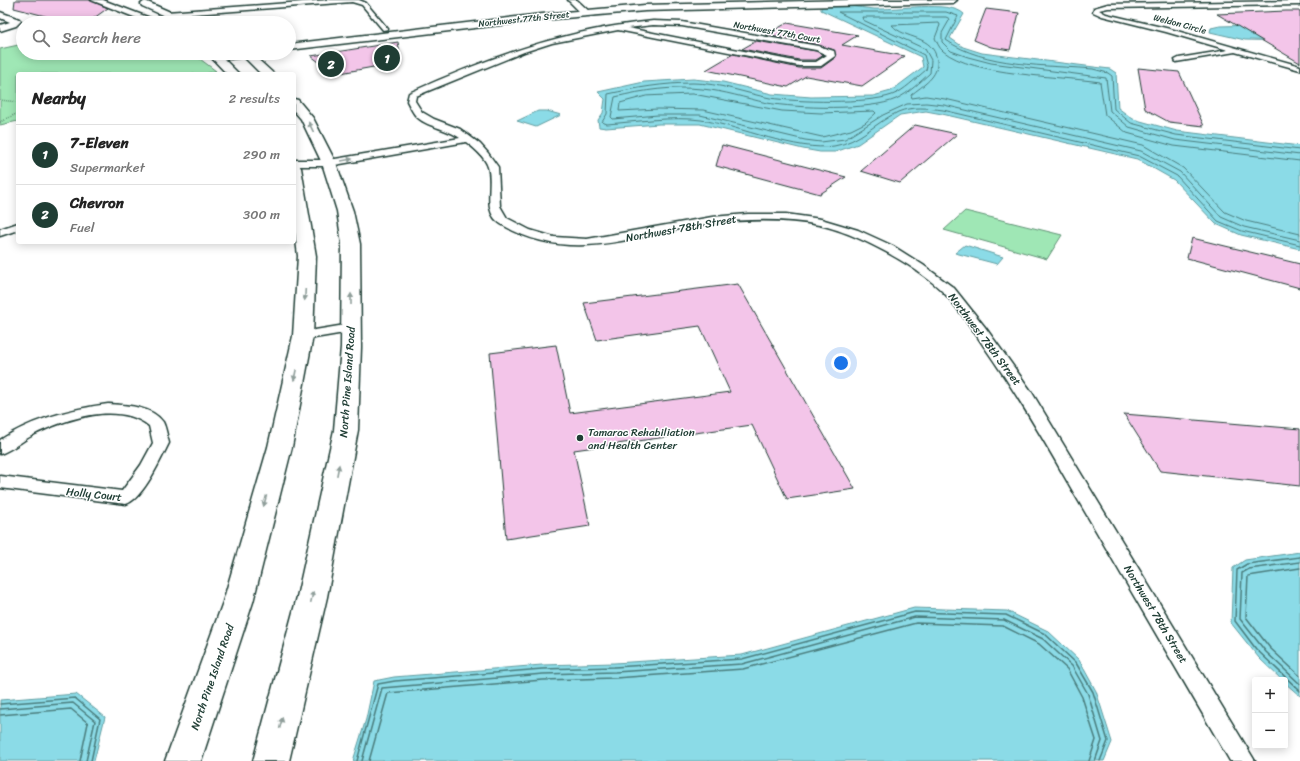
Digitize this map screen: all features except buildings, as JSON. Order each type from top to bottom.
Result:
[{"type":"main road","points":[[95,0],[139,16]]},
{"type":"main road","points":[[572,0],[584,10]]},
{"type":"main road","name":"Northwest 77th Street","points":[[296,39],[389,32],[584,10],[711,0]]},
{"type":"main road","name":"Northwest 77th Street","points":[[584,10],[953,0]]},
{"type":"main road","points":[[136,2],[172,16]]},
{"type":"main road","points":[[0,15],[16,21],[13,24],[0,28]]},
{"type":"main road","name":"Northwest 77th Street","points":[[296,46],[389,32]]},
{"type":"main road","points":[[219,60],[231,72]]},
{"type":"main road","points":[[253,60],[266,72]]},
{"type":"main road","name":"North Pine Island Road","points":[[271,761],[312,598],[346,430],[351,328],[351,244],[333,155],[307,118],[296,105]]},
{"type":"main road","name":"North Pine Island Road","points":[[183,761],[238,602],[280,447],[303,336],[307,256],[296,182]]},
{"type":"lane","points":[[167,14],[223,11],[353,0],[364,4],[389,32]]},
{"type":"lane","name":"Weldon Circle","points":[[1299,68],[1168,30],[1104,15],[1096,12],[1096,9],[1108,6],[1300,2]]},
{"type":"lane","name":"Northwest 77th Court","points":[[463,135],[419,114],[411,101],[412,95],[521,50],[617,28],[648,23],[682,24],[818,48],[831,53],[831,56],[818,64],[799,64],[617,28]]},
{"type":"lane","points":[[1179,60],[1235,50]]},
{"type":"lane","points":[[333,155],[463,135]]},
{"type":"lane","points":[[296,163],[333,155],[463,135]]},
{"type":"lane","name":"Northwest 78th Street","points":[[463,135],[485,155],[493,167],[495,206],[502,220],[526,232],[553,240],[587,243],[712,220],[748,217],[786,217],[821,222],[854,232],[889,249],[919,268],[949,291],[980,330],[1023,391],[1243,761]]},
{"type":"lane","points":[[0,233],[16,227]]},
{"type":"lane","points":[[303,336],[351,328]]},
{"type":"lane","name":"Holly Court","points":[[0,448],[8,442],[39,426],[80,412],[117,409],[141,413],[156,424],[161,443],[148,468],[126,498],[0,482]]},
{"type":"path","points":[[0,100],[16,102]]},
{"type":"path","points":[[0,122],[16,114]]},
{"type":"green space","points":[[16,46],[16,60],[201,60],[216,71],[16,72],[16,121],[0,125],[0,49]]},
{"type":"green space","points":[[965,211],[1062,235],[1047,259],[944,230]]},
{"type":"water","points":[[849,6],[874,9],[947,7],[957,10],[964,14],[950,38],[963,47],[982,53],[1110,69],[1116,73],[1118,108],[1133,119],[1177,131],[1300,146],[1300,249],[1241,235],[1216,224],[1174,180],[1137,159],[926,111],[900,115],[858,144],[835,152],[820,152],[803,149],[700,124],[659,124],[606,128],[599,127],[598,120],[603,113],[605,99],[598,92],[644,82],[693,79],[723,82],[772,94],[811,97],[873,96],[891,91],[923,67],[921,57],[821,10],[821,7]]},
{"type":"water","points":[[1300,24],[1300,41],[1245,40],[1210,32],[1211,28],[1220,26]]},
{"type":"water","points":[[538,111],[547,111],[561,115],[536,127],[517,121]]},
{"type":"water","points":[[965,245],[1003,257],[997,264],[955,253]]},
{"type":"water","points":[[1300,552],[1300,696],[1288,686],[1288,677],[1279,677],[1259,658],[1231,623],[1233,568],[1245,560]]},
{"type":"water","points":[[914,608],[1007,611],[1048,631],[1079,660],[1096,691],[1112,742],[1104,761],[353,761],[366,719],[374,681],[394,677],[542,665],[614,663],[742,655]]},
{"type":"water","points":[[76,694],[105,717],[94,761],[0,761],[0,700]]},
{"type":"place","name":"7-Eleven","points":[[387,58]]},
{"type":"place","name":"Chevron","points":[[331,64]]},
{"type":"place","name":"Tamarac Rehabiliation and Health Center","points":[[580,438]]}]
